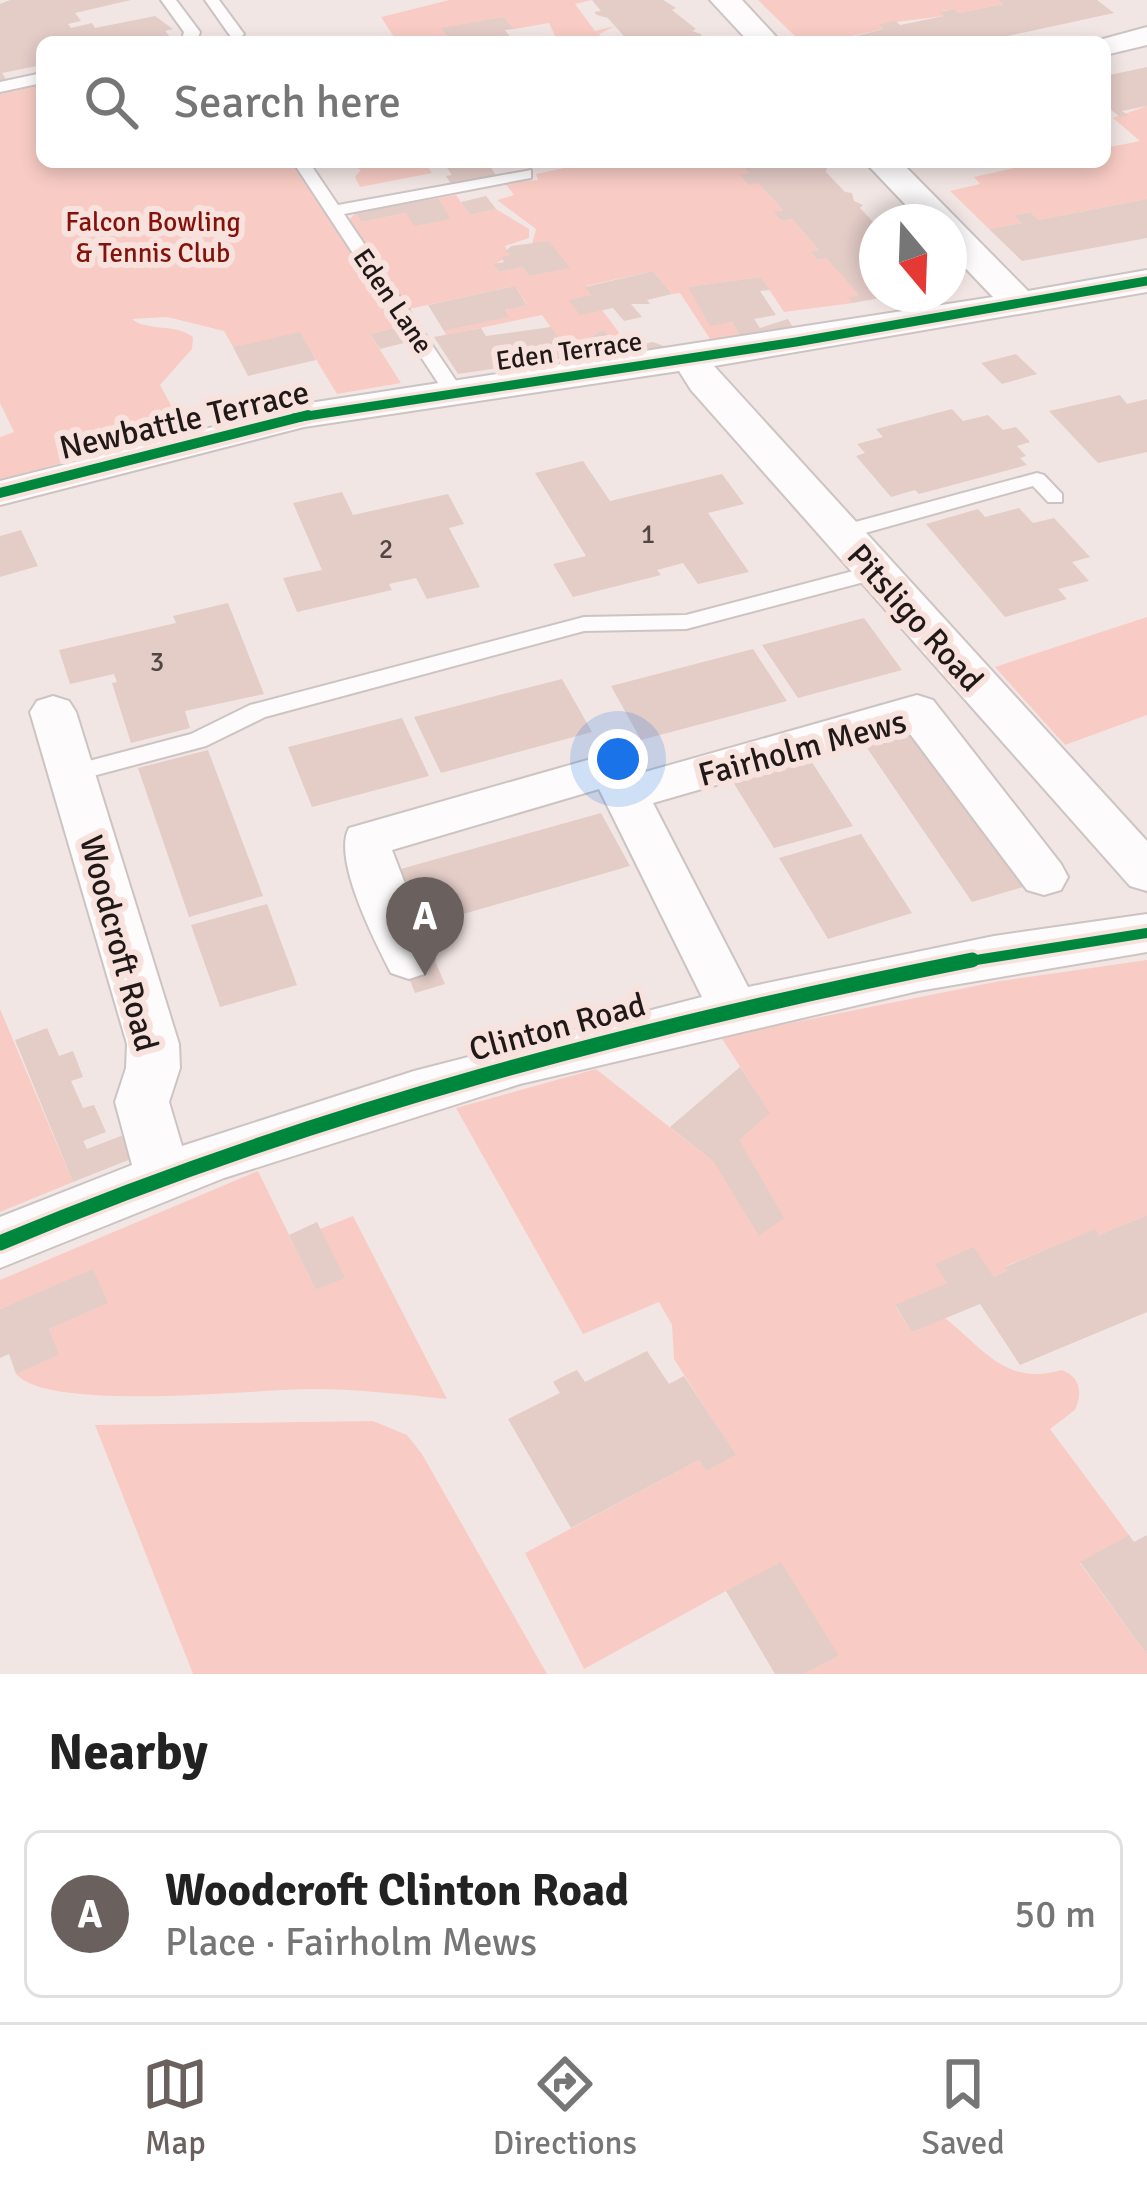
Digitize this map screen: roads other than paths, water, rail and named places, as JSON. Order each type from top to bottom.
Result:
[{"type":"street","points":[[725,0],[760,36]]},
{"type":"street","points":[[1111,45],[1147,36]]},
{"type":"street","points":[[888,168],[923,204]]},
{"type":"street","points":[[967,250],[1020,304]]},
{"type":"street","points":[[691,358],[1147,281]]},
{"type":"street","name":"Eden Terrace","points":[[453,391],[691,358]]},
{"type":"street","name":"Pitsligo Road","points":[[691,358],[704,382],[1147,873]]},
{"type":"street","name":"Newbattle Terrace","points":[[0,493],[283,421],[453,391]]},
{"type":"street","name":"Fairholm Mews","points":[[626,794],[916,711],[1044,877]]},
{"type":"street","name":"Woodcroft Road","points":[[53,712],[153,1044],[153,1068],[142,1102],[163,1174]]},
{"type":"street","points":[[409,959],[372,872],[365,840],[613,769],[734,1009]]},
{"type":"street","name":"Clinton Road","points":[[0,1243],[163,1174],[459,1080],[734,1009],[988,957],[1147,933]]},
{"type":"lane","points":[[168,0],[191,36]]},
{"type":"lane","points":[[212,0],[236,34]]},
{"type":"lane","points":[[0,87],[36,79]]},
{"type":"lane","name":"Eden Lane","points":[[305,168],[453,391]]},
{"type":"lane","name":"Eden Lane","points":[[333,211],[525,174]]},
{"type":"lane","points":[[840,532],[1037,478],[1055,498]]},
{"type":"lane","points":[[74,773],[199,740],[258,711],[584,624],[686,622],[876,572]]},
{"type":"place","name":"Woodcroft Clinton Road","points":[[425,976]]},
{"type":"park label","name":"Falcon Bowling & Tennis Club","points":[[153,238]]}]
